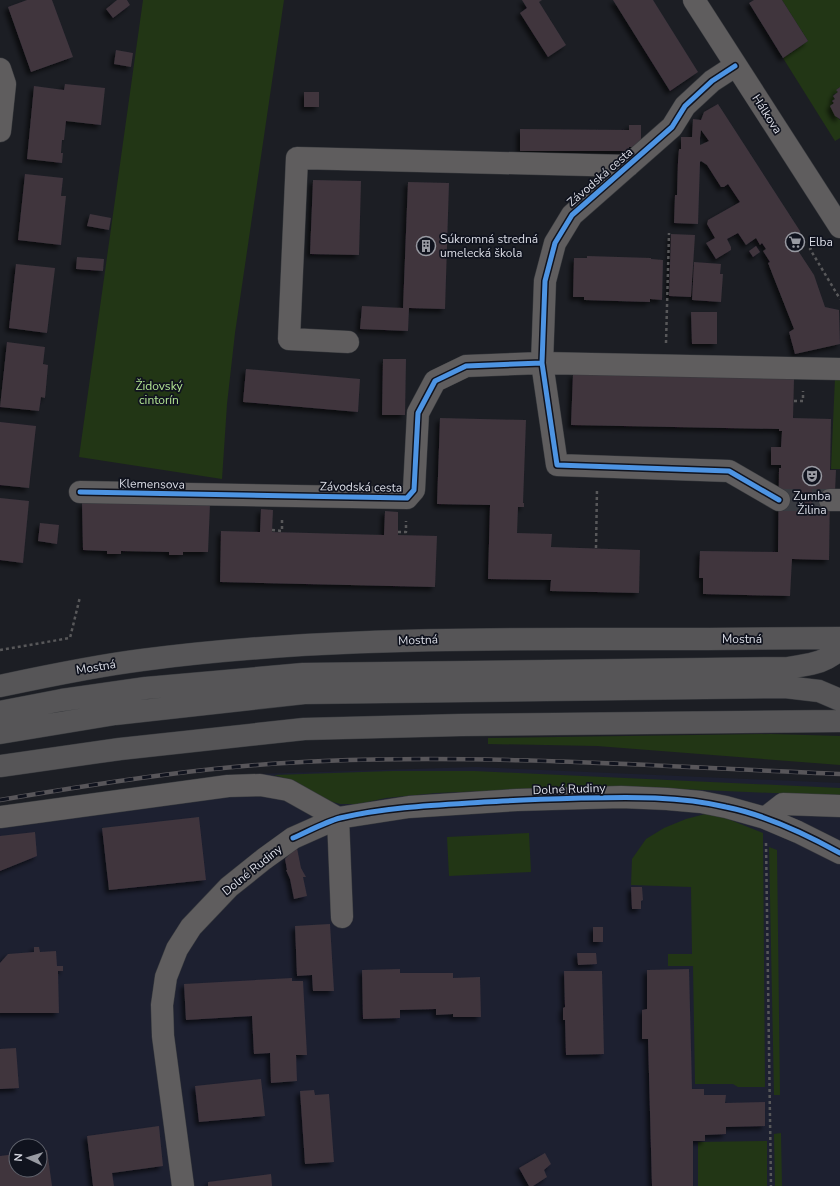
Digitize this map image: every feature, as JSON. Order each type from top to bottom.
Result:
[{"type":"main road","name":"Mostná","points":[[0,686],[55,674],[140,660],[213,652],[302,645],[460,639],[840,638]]},
{"type":"main road","points":[[817,639],[840,642]]},
{"type":"main road","points":[[0,733],[115,714],[304,693],[695,678],[788,668],[817,663],[832,656],[840,649]]},
{"type":"main road","points":[[0,712],[62,700],[146,688],[304,674],[695,678],[819,691],[840,700]]},
{"type":"main road","points":[[0,766],[120,749],[304,729],[461,725],[840,721]]},
{"type":"street","name":"Hálkova","points":[[694,0],[834,233]]},
{"type":"street","name":"Závodská cesta","points":[[735,66],[712,80],[685,106],[672,127],[572,215],[555,243],[545,281],[542,363],[557,465],[729,471],[779,500]]},
{"type":"street","points":[[0,69],[5,84],[0,131]]},
{"type":"street","points":[[348,342],[289,339],[297,158],[628,166]]},
{"type":"street","name":"Závodská cesta","points":[[223,495],[407,498],[414,490],[418,413],[435,381],[466,366],[542,363]]},
{"type":"street","points":[[542,363],[840,369]]},
{"type":"street","name":"Klemensova","points":[[80,492],[223,495]]},
{"type":"street","points":[[0,816],[228,786],[260,785],[288,790],[338,818],[342,917]]},
{"type":"street","name":"Dolné Rudiny","points":[[183,1186],[163,1036],[162,1006],[166,976],[177,949],[192,927],[229,887],[293,838],[338,818],[409,807],[517,800],[621,797],[701,802],[726,807],[765,818],[798,832],[840,853]]},
{"type":"street","points":[[765,818],[783,804],[840,806]]},
{"type":"path","points":[[665,366],[669,233]]},
{"type":"path","points":[[834,233],[810,249],[840,299]]},
{"type":"path","points":[[794,401],[803,401]]},
{"type":"path","points":[[596,548],[598,466]]},
{"type":"path","points":[[0,650],[70,638],[80,597]]},
{"type":"path","points":[[765,818],[771,1186]]},
{"type":"shaded area","points":[[476,767],[840,783],[840,1186],[0,1186],[0,814],[256,774]]},
{"type":"green space","name":"Židovský cintorín","points":[[143,0],[284,0],[235,333],[227,404],[222,479],[79,457]]},
{"type":"green space","points":[[782,0],[840,0],[840,87],[836,90],[838,92],[833,95],[835,99],[832,101],[834,103],[834,114],[840,120],[840,138],[835,141],[783,58],[808,41]]},
{"type":"green space","points":[[835,378],[840,378],[840,469],[831,469]]},
{"type":"green space","points":[[771,734],[840,736],[840,765],[597,746],[488,744],[488,738]]},
{"type":"green space","points":[[392,771],[475,771],[840,788],[840,796],[612,786],[436,793],[386,798],[358,804],[340,804],[323,799],[295,781],[274,775]]},
{"type":"green space","points":[[709,813],[763,833],[765,1087],[738,1087],[733,1084],[695,1084],[693,966],[668,966],[668,954],[692,954],[691,887],[631,885],[632,859],[646,839],[664,828],[686,819]]},
{"type":"green space","points":[[529,833],[531,872],[449,876],[447,837]]},
{"type":"green space","points":[[769,847],[777,850],[780,1095],[774,1095]]},
{"type":"green space","points":[[781,1133],[782,1186],[775,1186],[774,1134]]},
{"type":"green space","points":[[767,1141],[767,1186],[698,1186],[698,1142]]},
{"type":"building","points":[[27,0],[52,0],[73,57],[31,72],[8,7]]},
{"type":"building","points":[[117,0],[127,0],[130,5],[113,18],[106,9]]},
{"type":"building","points":[[522,0],[542,0],[539,2],[566,45],[548,57],[520,13],[527,8]]},
{"type":"building","points":[[613,0],[653,0],[698,72],[670,91]]},
{"type":"building","points":[[754,0],[782,0],[808,41],[783,58],[749,3]]},
{"type":"building","points":[[116,50],[133,53],[131,67],[114,64]]},
{"type":"building","points":[[65,84],[105,88],[101,125],[66,121],[64,140],[62,140],[62,163],[27,159],[34,86],[64,90]]},
{"type":"building","points":[[840,87],[840,119],[835,116],[830,106],[834,103],[832,101],[835,99],[833,96],[838,92],[836,90]]},
{"type":"building","points":[[304,92],[319,92],[319,107],[304,107]]},
{"type":"building","points":[[718,104],[800,231],[802,242],[795,246],[814,275],[825,307],[839,310],[840,344],[795,354],[789,332],[794,329],[768,263],[770,262],[763,251],[766,249],[762,243],[760,245],[756,238],[746,245],[738,233],[727,239],[731,250],[716,259],[706,243],[715,238],[707,224],[708,220],[740,202],[728,184],[721,187],[707,165],[701,161],[698,224],[674,223],[675,195],[677,195],[678,161],[679,149],[681,149],[681,137],[692,137],[693,119],[701,120],[704,112]],"holes":[[[701,130],[709,141],[700,145]]]},
{"type":"building","points":[[629,125],[641,125],[641,147],[629,147],[629,151],[520,151],[520,129],[629,130]]},
{"type":"building","points":[[25,174],[63,178],[61,196],[66,196],[61,245],[18,240]]},
{"type":"building","points":[[313,180],[361,181],[359,255],[310,254]]},
{"type":"building","name":"Súkromná stredná umelecká škola","points":[[408,182],[449,183],[445,309],[409,308],[408,331],[360,329],[362,306],[403,308]]},
{"type":"building","points":[[90,214],[111,218],[109,230],[87,226]]},
{"type":"building","points":[[671,234],[695,235],[691,297],[669,296]]},
{"type":"building","points":[[756,246],[760,252],[753,257],[749,251]]},
{"type":"building","points":[[587,256],[651,258],[663,260],[662,300],[650,299],[650,302],[584,300],[584,297],[573,297],[574,258],[587,258]]},
{"type":"building","points":[[77,257],[104,259],[103,271],[76,269]]},
{"type":"building","points":[[694,262],[721,264],[720,274],[723,274],[721,302],[692,300]]},
{"type":"building","points":[[16,264],[55,268],[47,333],[9,328]]},
{"type":"building","points":[[691,312],[717,312],[717,344],[692,344]]},
{"type":"building","points":[[7,342],[45,347],[43,364],[48,365],[45,398],[41,397],[39,411],[0,407]]},
{"type":"building","points":[[383,359],[406,359],[405,415],[382,415]]},
{"type":"building","points":[[651,367],[650,376],[794,379],[793,418],[831,419],[830,470],[836,470],[835,492],[830,492],[829,560],[792,559],[790,596],[703,594],[703,578],[699,578],[700,551],[778,552],[779,468],[781,468],[781,465],[771,465],[771,447],[781,447],[782,431],[779,431],[779,429],[571,425],[573,374]]},
{"type":"building","points":[[246,369],[360,379],[358,412],[243,402]]},
{"type":"building","points":[[440,418],[526,420],[524,507],[518,507],[517,533],[552,534],[551,547],[640,550],[639,593],[550,591],[551,580],[488,579],[490,505],[437,504]]},
{"type":"building","points":[[0,422],[36,426],[29,488],[0,485]]},
{"type":"building","points":[[0,498],[29,501],[23,563],[0,560]]},
{"type":"building","points":[[82,503],[210,504],[208,552],[183,552],[183,555],[169,555],[169,552],[121,551],[121,554],[107,554],[107,551],[83,550]]},
{"type":"building","points":[[261,509],[273,510],[272,532],[384,535],[385,511],[398,512],[398,535],[437,536],[435,587],[220,582],[221,531],[260,532]]},
{"type":"building","points":[[40,523],[59,525],[57,544],[38,541]]},
{"type":"building","points":[[199,817],[206,880],[109,890],[102,828]]},
{"type":"building","points":[[35,832],[37,856],[0,871],[0,836]]},
{"type":"building","points":[[297,848],[301,868],[306,877],[303,877],[307,896],[294,899],[290,879],[286,870],[285,859],[294,849]]},
{"type":"building","points":[[631,887],[642,887],[643,900],[641,901],[641,909],[632,909]]},
{"type":"building","points":[[330,924],[334,991],[313,991],[312,975],[297,976],[295,926]]},
{"type":"building","points":[[593,927],[603,927],[603,942],[593,942]]},
{"type":"building","points":[[34,947],[39,947],[40,952],[56,951],[57,966],[63,966],[63,971],[58,971],[59,1013],[0,1013],[0,963],[8,954],[34,952]]},
{"type":"building","points":[[577,953],[596,953],[597,964],[578,965]]},
{"type":"building","points":[[400,969],[400,973],[453,973],[453,978],[480,977],[481,1017],[453,1017],[453,1014],[436,1015],[436,1009],[400,1010],[400,1018],[363,1019],[362,970]]},
{"type":"building","points":[[689,969],[692,1089],[704,1089],[704,1095],[726,1095],[725,1103],[765,1102],[765,1126],[726,1127],[726,1134],[705,1135],[705,1141],[693,1141],[693,1186],[652,1186],[648,1039],[642,1039],[642,1010],[647,1009],[647,970]]},
{"type":"building","points":[[564,971],[602,971],[604,1054],[566,1055],[565,1020],[563,1020],[563,1008],[565,1007]]},
{"type":"building","points":[[292,978],[292,981],[303,981],[307,1055],[296,1055],[297,1081],[271,1083],[270,1053],[254,1054],[252,1016],[186,1020],[184,984]]},
{"type":"building","points":[[16,1048],[19,1088],[0,1089],[0,1049]]},
{"type":"building","points":[[261,1079],[265,1116],[199,1122],[195,1086]]},
{"type":"building","points":[[314,1090],[315,1095],[329,1094],[334,1162],[305,1164],[300,1091]]},
{"type":"building","points":[[159,1126],[163,1166],[112,1173],[114,1186],[93,1186],[87,1136]]},
{"type":"building","points":[[545,1153],[551,1164],[544,1170],[547,1177],[533,1186],[529,1186],[519,1168]]},
{"type":"building","points":[[8,1155],[8,1178],[48,1178],[48,1157],[52,1186],[0,1186],[0,1156]]},
{"type":"building","points":[[271,1174],[272,1186],[208,1186],[208,1182]]},
{"type":"tunnel","points":[[779,500],[830,500]]},
{"type":"railway","points":[[0,800],[202,770],[283,763],[388,759],[582,762],[840,774]]},
{"type":"cycle path","points":[[735,66],[712,81],[685,106],[672,127],[572,215],[555,243],[545,281],[542,363],[557,465],[729,471],[779,500]]},
{"type":"cycle path","points":[[80,492],[407,498],[414,490],[418,413],[435,381],[466,366],[542,363]]},
{"type":"cycle path","points":[[293,838],[340,818],[376,811],[430,805],[509,801],[584,798],[637,798],[691,801],[741,810],[813,838],[840,853]]},
{"type":"place","name":"Elba","points":[[795,242]]},
{"type":"place","name":"Súkromná stredná umelecká škola","points":[[426,246]]},
{"type":"place","name":"Zumba Žilina","points":[[812,476]]}]
